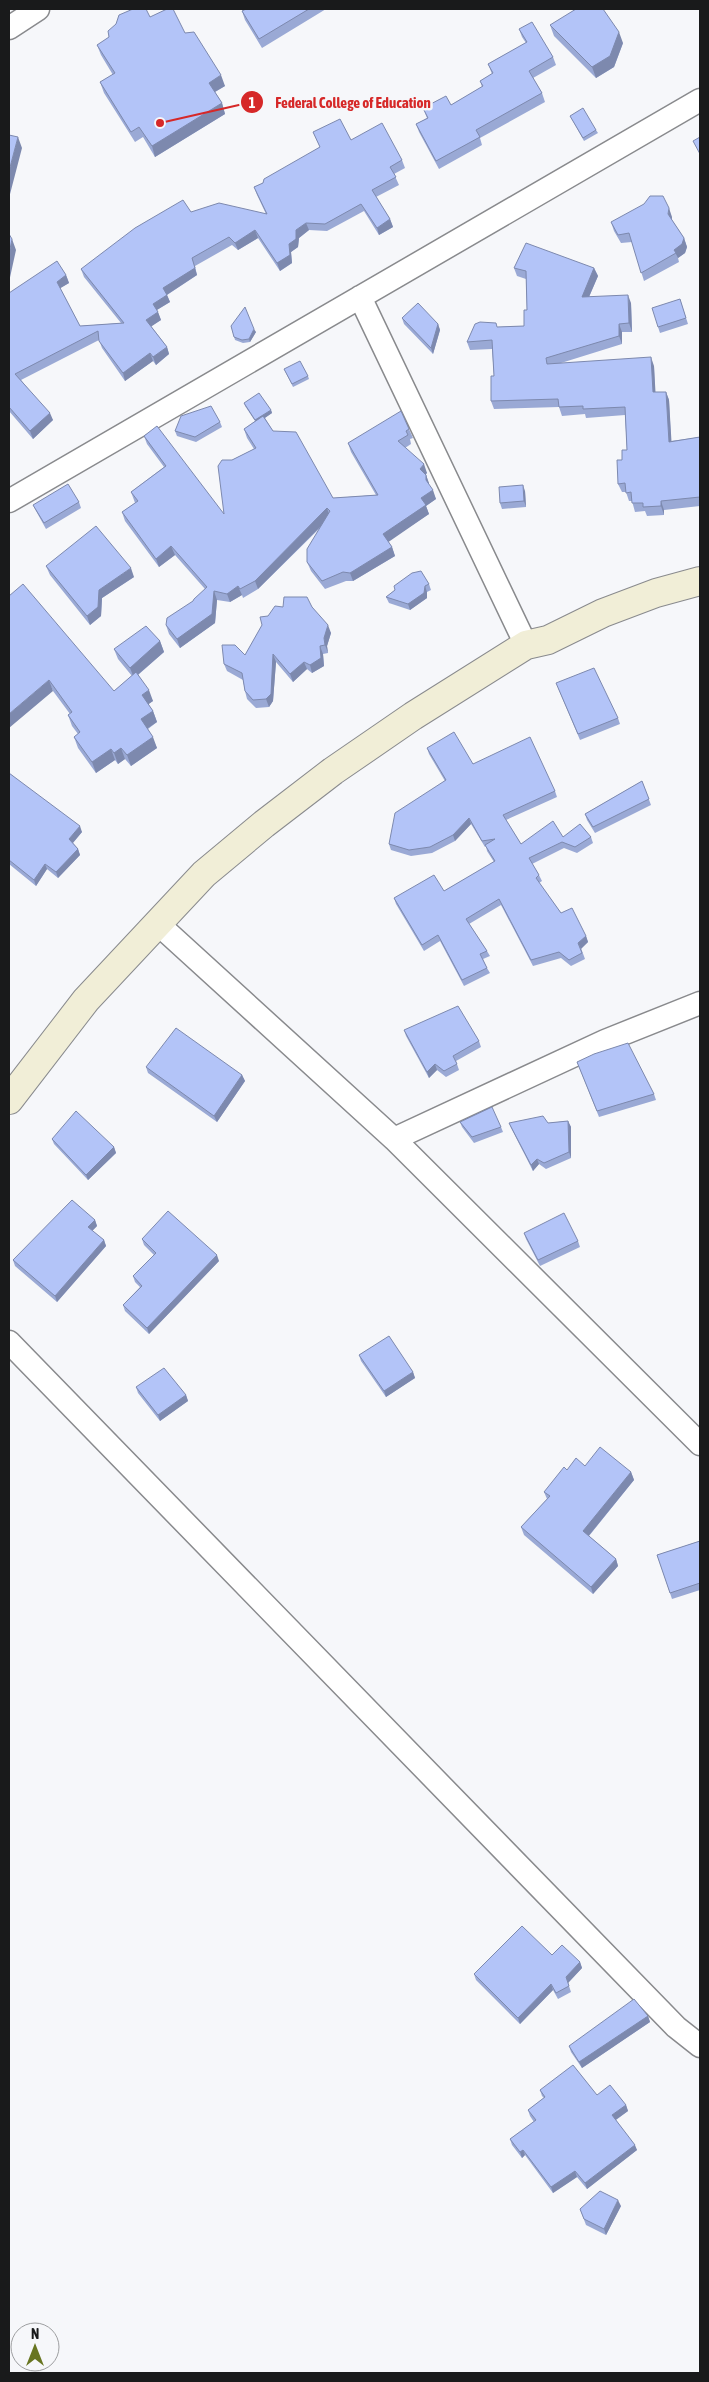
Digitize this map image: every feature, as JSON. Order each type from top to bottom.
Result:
[{"type":"main road","points":[[9,1100],[86,1000],[204,874],[233,848],[333,770],[413,716],[526,645],[548,640],[603,613],[656,593],[700,581]]},
{"type":"street","points":[[9,28],[38,9]]},
{"type":"street","points":[[9,501],[700,100]]},
{"type":"street","points":[[360,297],[526,645]]},
{"type":"street","points":[[157,923],[394,1139],[700,1444]]},
{"type":"street","points":[[394,1139],[605,1041],[700,1003]]},
{"type":"street","points":[[9,1342],[676,2028],[700,2046]]},
{"type":"building","points":[[133,9],[146,9],[150,17],[167,9],[173,9],[185,33],[194,32],[221,75],[209,83],[222,103],[152,146],[139,127],[131,132],[100,82],[115,73],[97,45],[109,37],[108,31],[116,24],[119,15]]},
{"type":"building","points":[[246,9],[309,9],[259,39],[242,11]]},
{"type":"building","points":[[576,9],[603,9],[619,32],[610,56],[592,67],[550,25]]},
{"type":"building","points":[[532,22],[553,57],[529,71],[542,93],[476,130],[480,137],[436,161],[416,124],[428,118],[423,108],[446,96],[451,105],[483,86],[480,81],[493,73],[488,64],[527,42],[519,29]]},
{"type":"building","points":[[583,108],[596,130],[583,138],[570,116]]},
{"type":"building","points":[[340,119],[351,140],[382,123],[402,160],[390,167],[396,177],[372,190],[390,219],[377,228],[361,204],[325,224],[306,223],[296,230],[296,239],[289,244],[290,255],[277,263],[255,230],[235,243],[229,237],[192,258],[195,268],[163,288],[167,295],[153,304],[158,312],[146,320],[167,347],[153,357],[150,353],[123,373],[99,341],[98,331],[15,374],[50,413],[30,431],[9,407],[9,293],[57,261],[66,275],[57,282],[80,326],[124,323],[81,269],[135,228],[183,200],[191,212],[219,203],[267,214],[254,187],[263,183],[264,179],[320,147],[313,132]]},
{"type":"building","points":[[9,135],[18,137],[9,171]]},
{"type":"building","points":[[700,137],[700,154],[693,141]]},
{"type":"building","points":[[650,196],[663,196],[669,208],[668,214],[684,238],[682,244],[674,250],[676,253],[641,273],[629,233],[618,235],[611,222],[644,204]]},
{"type":"building","points":[[9,234],[12,239],[9,254]]},
{"type":"building","points":[[526,243],[594,268],[582,297],[628,295],[629,323],[619,324],[619,336],[546,358],[547,364],[651,357],[653,392],[666,392],[669,442],[700,437],[700,497],[661,501],[661,506],[643,507],[643,503],[632,503],[631,492],[626,493],[625,483],[618,484],[617,460],[622,460],[622,450],[627,450],[625,407],[583,409],[583,406],[559,407],[558,399],[491,401],[491,376],[494,376],[492,340],[467,342],[475,324],[480,322],[496,323],[497,327],[524,326],[524,310],[527,310],[526,271],[514,268]]},
{"type":"building","points":[[680,299],[686,318],[658,327],[652,308]]},
{"type":"building","points":[[418,303],[438,324],[431,348],[402,318]]},
{"type":"building","points":[[245,307],[254,329],[249,339],[242,340],[234,337],[231,326]]},
{"type":"building","points":[[300,361],[308,376],[292,384],[284,369]]},
{"type":"building","points":[[259,393],[271,410],[255,420],[244,403]]},
{"type":"building","points":[[211,406],[220,422],[195,437],[175,431],[181,416]]},
{"type":"building","points":[[401,411],[409,429],[406,431],[408,435],[398,441],[424,464],[420,469],[426,475],[426,480],[433,490],[421,498],[426,505],[383,534],[392,547],[350,573],[343,572],[322,581],[307,562],[307,549],[330,511],[327,508],[255,581],[240,589],[238,586],[227,594],[214,591],[212,614],[177,639],[166,625],[167,618],[193,601],[207,587],[171,546],[156,559],[122,512],[138,501],[131,492],[166,466],[144,436],[157,426],[224,514],[218,466],[222,460],[232,460],[256,448],[244,429],[263,416],[273,431],[296,432],[333,498],[378,495],[348,443]]},
{"type":"building","points":[[68,484],[79,502],[44,523],[33,505]]},
{"type":"building","points":[[523,485],[524,501],[500,503],[499,487]]},
{"type":"building","points":[[96,526],[131,568],[99,590],[98,607],[87,616],[46,566]]},
{"type":"building","points":[[421,571],[429,584],[425,586],[424,593],[408,604],[386,597],[395,590],[394,586],[412,573]]},
{"type":"building","points":[[23,584],[114,691],[136,672],[149,690],[142,695],[153,711],[141,719],[153,737],[127,755],[121,748],[114,753],[111,749],[92,762],[74,737],[80,732],[68,715],[72,712],[49,680],[9,714],[9,596]]},
{"type":"building","points":[[284,597],[307,597],[312,607],[328,625],[324,638],[325,645],[320,646],[321,658],[310,665],[304,662],[290,674],[273,654],[271,694],[266,699],[253,700],[245,691],[242,673],[224,664],[222,645],[235,645],[245,655],[262,625],[260,617],[268,616],[275,606],[283,607]]},
{"type":"building","points":[[146,626],[160,641],[130,668],[114,649]]},
{"type":"building","points":[[594,668],[618,718],[578,734],[556,683]]},
{"type":"building","points":[[454,732],[473,764],[530,737],[555,791],[503,815],[521,844],[553,821],[563,837],[580,824],[591,837],[575,847],[562,842],[529,858],[539,875],[536,878],[561,913],[572,908],[586,936],[578,943],[582,953],[569,960],[559,952],[531,960],[499,899],[466,919],[487,951],[480,954],[487,968],[462,980],[438,935],[422,945],[394,898],[434,875],[444,891],[495,861],[485,845],[495,839],[482,841],[469,818],[453,835],[430,847],[409,850],[389,844],[395,813],[446,780],[427,748]]},
{"type":"building","points":[[9,773],[80,826],[69,839],[78,849],[56,872],[45,864],[34,880],[9,860]]},
{"type":"building","points":[[642,781],[649,799],[593,827],[585,814]]},
{"type":"building","points":[[458,1006],[479,1041],[453,1056],[457,1064],[444,1071],[435,1064],[427,1072],[404,1030]]},
{"type":"building","points":[[176,1028],[242,1075],[214,1116],[146,1067]]},
{"type":"building","points":[[628,1043],[654,1094],[597,1111],[577,1062],[594,1054]]},
{"type":"building","points":[[492,1107],[501,1127],[472,1137],[460,1122]]},
{"type":"building","points":[[76,1111],[114,1147],[86,1175],[52,1139]]},
{"type":"building","points":[[543,1116],[548,1123],[568,1121],[569,1152],[544,1163],[537,1159],[531,1165],[509,1123]]},
{"type":"building","points":[[72,1200],[95,1220],[88,1227],[104,1240],[55,1296],[13,1260]]},
{"type":"building","points":[[168,1211],[217,1255],[147,1328],[123,1305],[142,1286],[133,1276],[156,1253],[142,1239]]},
{"type":"building","points":[[564,1213],[578,1241],[538,1260],[524,1233]]},
{"type":"building","points":[[389,1336],[413,1372],[384,1391],[359,1355]]},
{"type":"building","points":[[164,1368],[186,1395],[158,1415],[136,1387]]},
{"type":"building","points":[[600,1447],[631,1472],[583,1531],[616,1559],[591,1587],[521,1527],[550,1496],[544,1492],[564,1467],[567,1470],[576,1458],[585,1466]]},
{"type":"building","points":[[700,1541],[700,1583],[670,1593],[657,1555]]},
{"type":"building","points":[[522,1926],[552,1955],[562,1945],[580,1962],[566,1977],[569,1986],[556,1993],[551,1984],[518,2018],[474,1974]]},
{"type":"building","points":[[634,1999],[648,2016],[579,2062],[569,2046]]},
{"type":"building","points":[[573,2065],[597,2095],[610,2085],[626,2105],[612,2115],[635,2145],[585,2183],[575,2171],[551,2187],[523,2150],[520,2152],[510,2139],[536,2120],[528,2110],[545,2097],[540,2090]]},
{"type":"building","points":[[600,2191],[618,2200],[604,2229],[584,2219],[580,2209]]},
{"type":"place","name":"Federal College of Education","points":[[160,123]]}]
